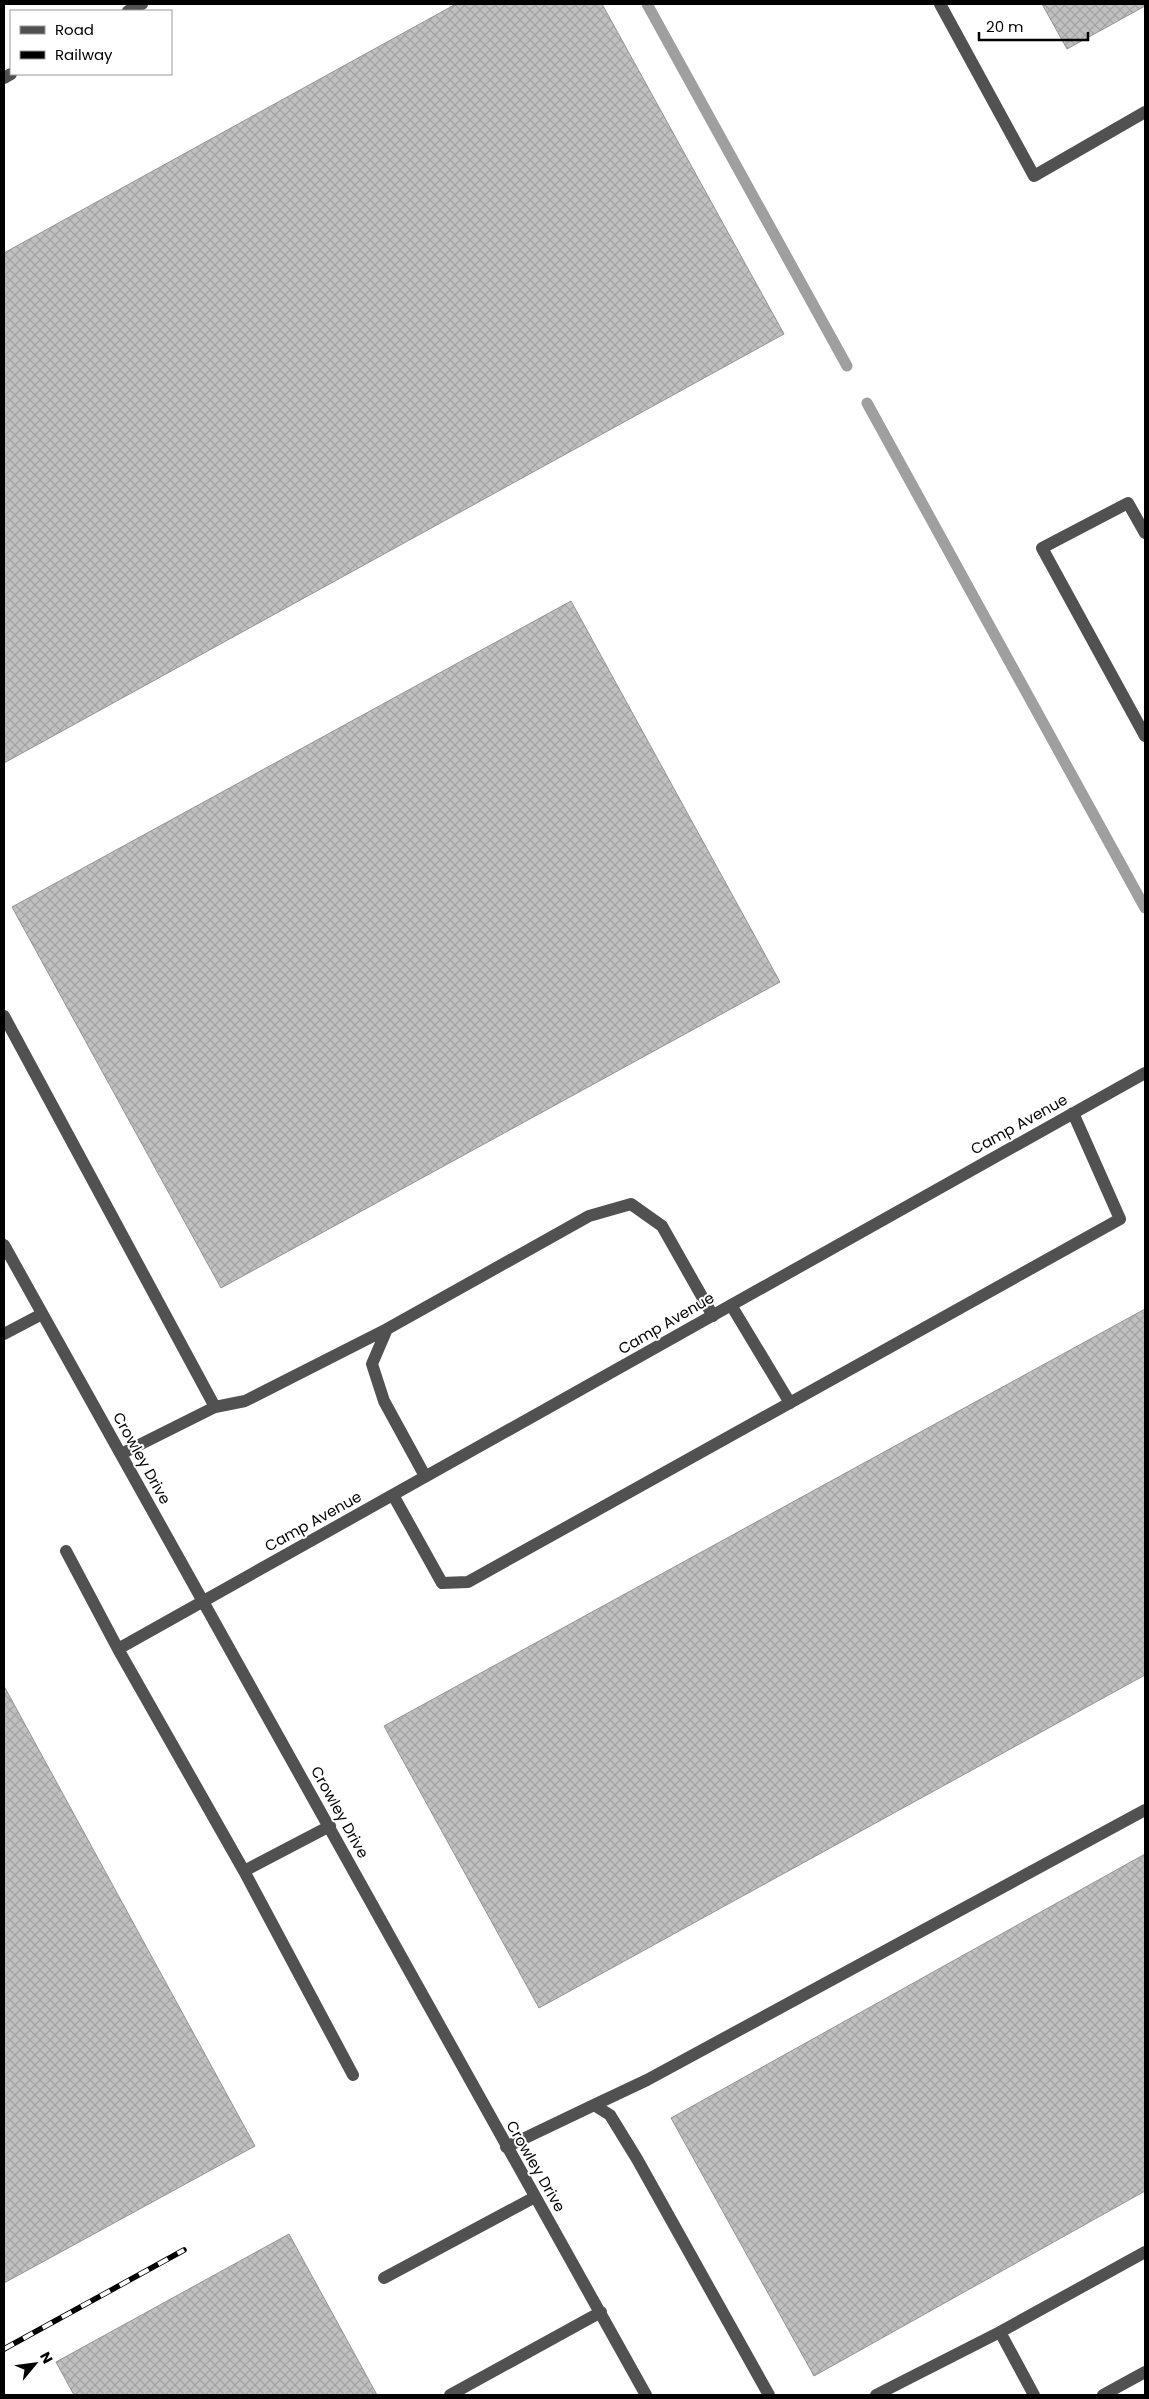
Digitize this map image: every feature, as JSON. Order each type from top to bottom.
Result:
[{"type":"street","points":[[130,10],[142,4]]},
{"type":"street","points":[[940,4],[1034,176],[1145,112]]},
{"type":"street","points":[[1145,533],[1128,503],[1042,548],[1145,736]]},
{"type":"street","points":[[4,1016],[215,1407]]},
{"type":"street","name":"Camp Avenue","points":[[118,1649],[1145,1073]]},
{"type":"street","points":[[393,1495],[442,1584],[468,1582],[1120,1219],[1073,1113]]},
{"type":"street","points":[[121,1454],[215,1407],[245,1401],[387,1329],[589,1216],[631,1204],[662,1226],[713,1316]]},
{"type":"street","name":"Crowley Drive","points":[[4,1244],[646,2395]]},
{"type":"street","points":[[731,1305],[790,1403]]},
{"type":"street","points":[[4,1334],[42,1314]]},
{"type":"street","points":[[387,1329],[372,1364],[384,1401],[425,1476]]},
{"type":"street","points":[[66,1551],[118,1649],[244,1872],[353,2075]]},
{"type":"street","points":[[506,2147],[647,2080],[1145,1810]]},
{"type":"street","points":[[244,1872],[330,1826]]},
{"type":"street","points":[[594,2105],[610,2115],[638,2159],[768,2395]]},
{"type":"street","points":[[384,2278],[535,2197]]},
{"type":"street","points":[[876,2395],[1000,2332],[1145,2252]]},
{"type":"street","points":[[450,2395],[601,2312]]},
{"type":"street","points":[[1000,2332],[1034,2395]]},
{"type":"street","points":[[1103,2395],[1145,2372]]},
{"type":"building","points":[[456,4],[602,4],[784,334],[4,763],[4,253]]},
{"type":"building","points":[[1042,4],[1145,4],[1145,6],[1067,49]]},
{"type":"building","points":[[571,601],[780,982],[221,1288],[12,907]]},
{"type":"building","points":[[1145,1309],[1145,1675],[539,2008],[384,1726]]},
{"type":"building","points":[[4,1686],[255,2146],[4,2283]]},
{"type":"building","points":[[1145,1854],[1145,2191],[814,2376],[671,2118]]},
{"type":"building","points":[[289,2234],[377,2395],[74,2395],[56,2362]]},
{"type":"waterway","points":[[647,4],[847,366]]},
{"type":"waterway","points":[[867,403],[1145,908]]},
{"type":"railway","points":[[4,2349],[184,2250]]}]
